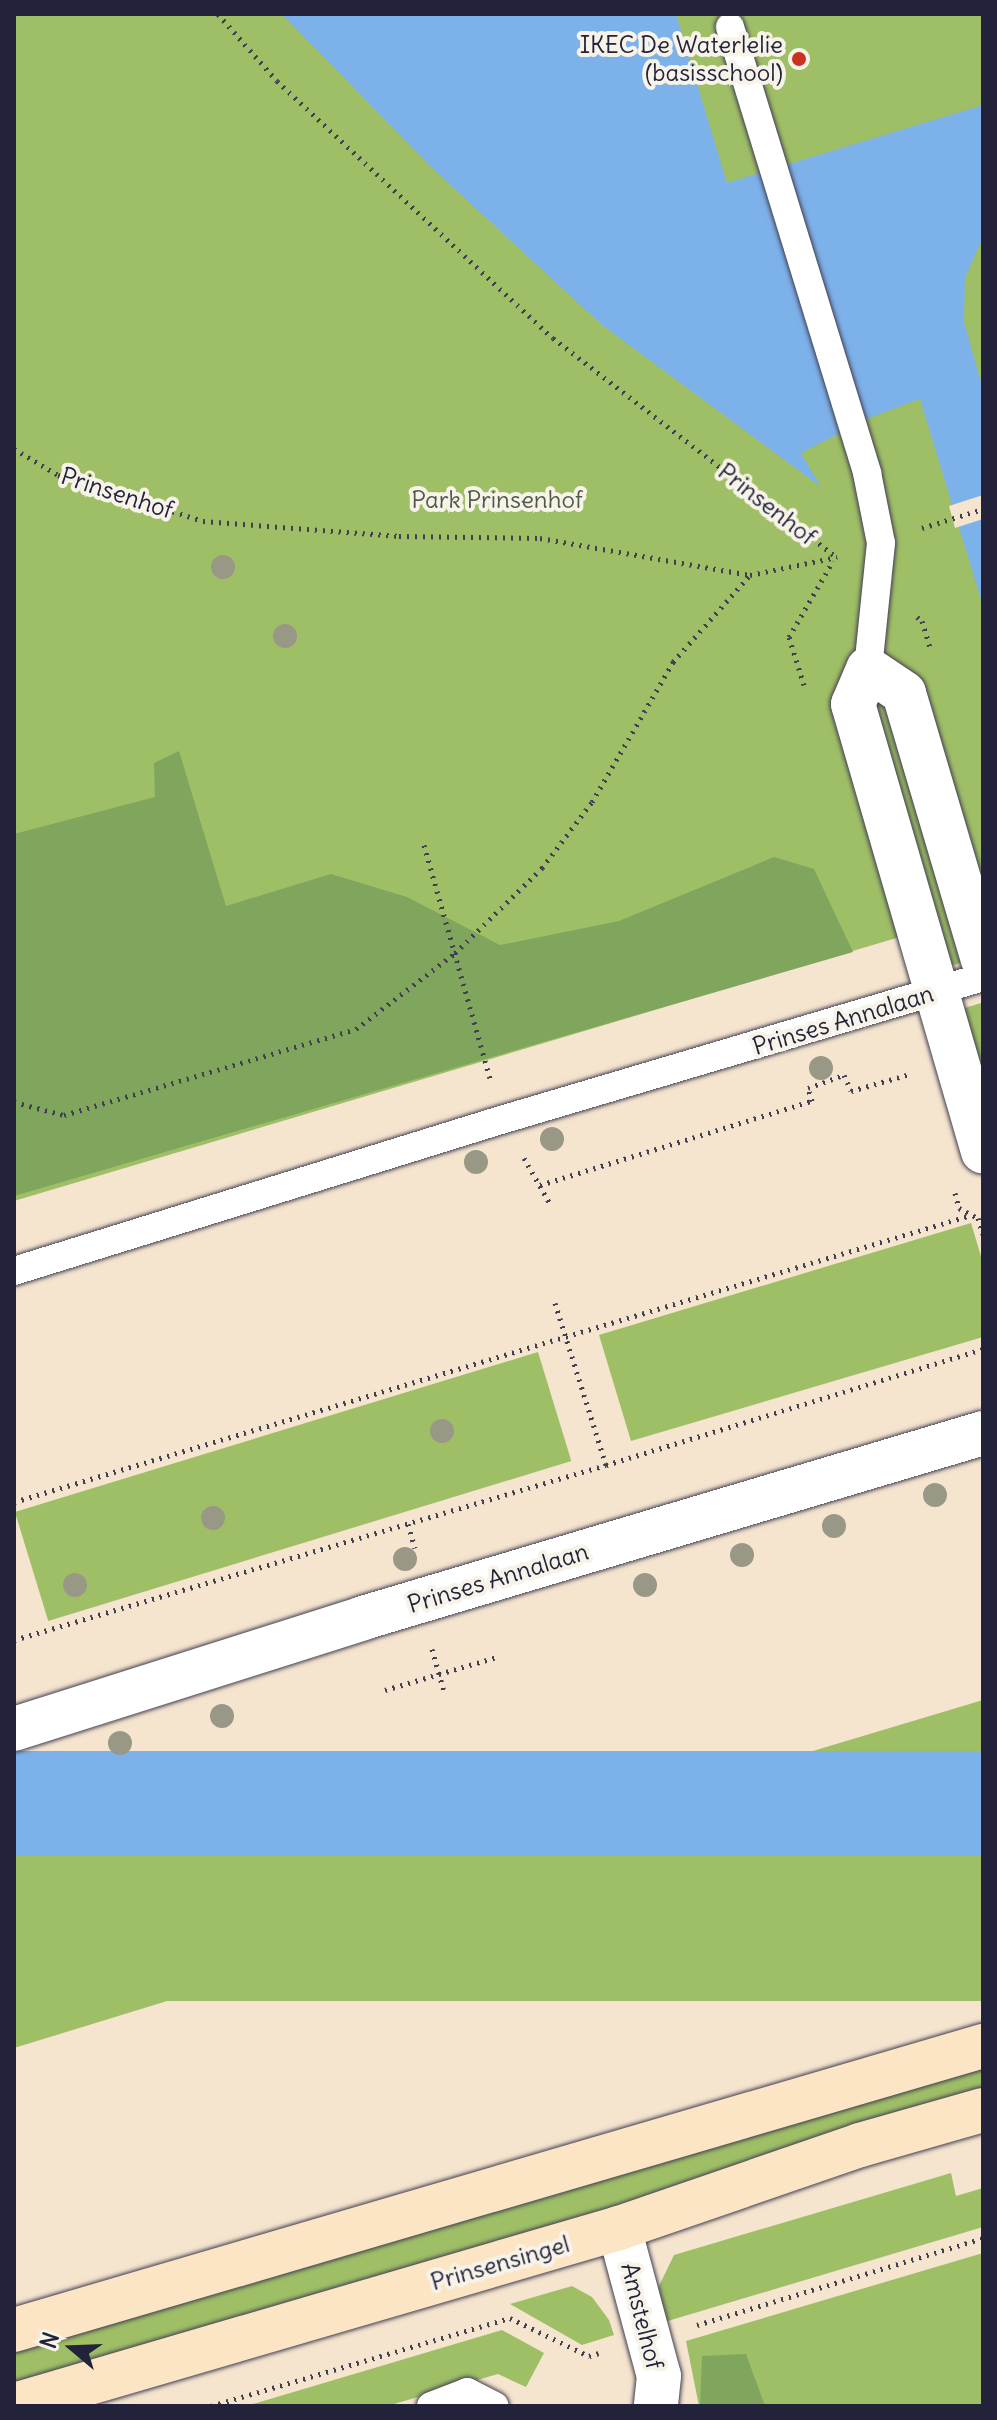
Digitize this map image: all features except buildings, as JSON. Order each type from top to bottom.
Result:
[{"type":"main road","points":[[14,2330],[983,2046]]},
{"type":"main road","name":"Prinsensingel","points":[[14,2405],[619,2228],[860,2145],[983,2110]]},
{"type":"street","points":[[983,960],[904,693],[868,669],[853,704],[983,1151]]},
{"type":"street","name":"Prinses Annalaan","points":[[14,1729],[363,1618],[983,1433]]},
{"type":"street","name":"Amstelhof","points":[[619,2228],[659,2376],[656,2406]]},
{"type":"lane","points":[[730,27],[867,473],[881,543],[868,669]]},
{"type":"lane","name":"Prinses Annalaan","points":[[14,1271],[501,1120],[983,977]]},
{"type":"lane","points":[[431,2406],[467,2392],[495,2406]]},
{"type":"path","name":"Prinsenhof","points":[[14,449],[58,475],[203,521],[399,536],[540,538],[750,575],[836,557],[553,338],[277,81],[218,14]]},
{"type":"path","points":[[912,531],[983,509]]},
{"type":"path","points":[[14,1102],[64,1115],[356,1029],[455,953],[542,868],[592,802],[673,662],[750,575]]},
{"type":"path","points":[[424,845],[501,1120]]},
{"type":"path","points":[[540,1185],[812,1101],[808,1088],[844,1075],[851,1091],[919,1072]]},
{"type":"path","points":[[14,1502],[971,1215]]},
{"type":"path","points":[[555,1303],[606,1465]]},
{"type":"path","points":[[14,1640],[606,1465],[983,1349]]},
{"type":"path","points":[[385,1690],[497,1657]]},
{"type":"green space","name":"Park Prinsenhof","points":[[14,14],[983,14],[983,912],[968,961],[943,968],[930,928],[14,1201]]},
{"type":"green space","points":[[179,751],[226,906],[331,874],[407,897],[500,945],[619,921],[774,857],[814,869],[853,952],[14,1196],[14,834],[155,797],[154,763]]},
{"type":"green space","points":[[981,1003],[983,1011],[983,1097],[958,1010]]},
{"type":"green space","points":[[971,1223],[983,1263],[983,1337],[631,1441],[599,1335]]},
{"type":"green space","points":[[538,1352],[571,1461],[48,1621],[15,1512]]},
{"type":"green space","points":[[983,1700],[983,1751],[14,2048],[14,1990]]},
{"type":"green space","points":[[14,1856],[983,1856],[983,2001],[14,2001]]},
{"type":"green space","points":[[983,2063],[983,2093],[751,2170],[14,2389],[14,2348]]},
{"type":"green space","points":[[951,2173],[956,2196],[983,2188],[983,2227],[661,2323],[657,2290],[674,2255]]},
{"type":"green space","points":[[983,2253],[983,2406],[699,2406],[686,2341]]},
{"type":"green space","points":[[572,2286],[592,2297],[609,2320],[614,2335],[582,2345],[510,2304]]},
{"type":"green space","points":[[502,2330],[544,2353],[526,2387],[498,2374],[387,2406],[246,2406]]},
{"type":"green space","points":[[746,2354],[765,2406],[700,2406],[702,2356]]},
{"type":"water","points":[[282,14],[676,14],[727,183],[983,105],[983,237],[965,278],[964,322],[983,389],[983,606],[920,399],[869,418],[801,453],[821,487],[602,325],[431,167]]},
{"type":"water","points":[[14,1751],[983,1751],[983,1856],[14,1856]]},
{"type":"pier","points":[[983,495],[983,519],[955,528],[949,506]]},
{"type":"place","name":"IKEC De Waterlelie (basisschool)","points":[[799,59]]}]
